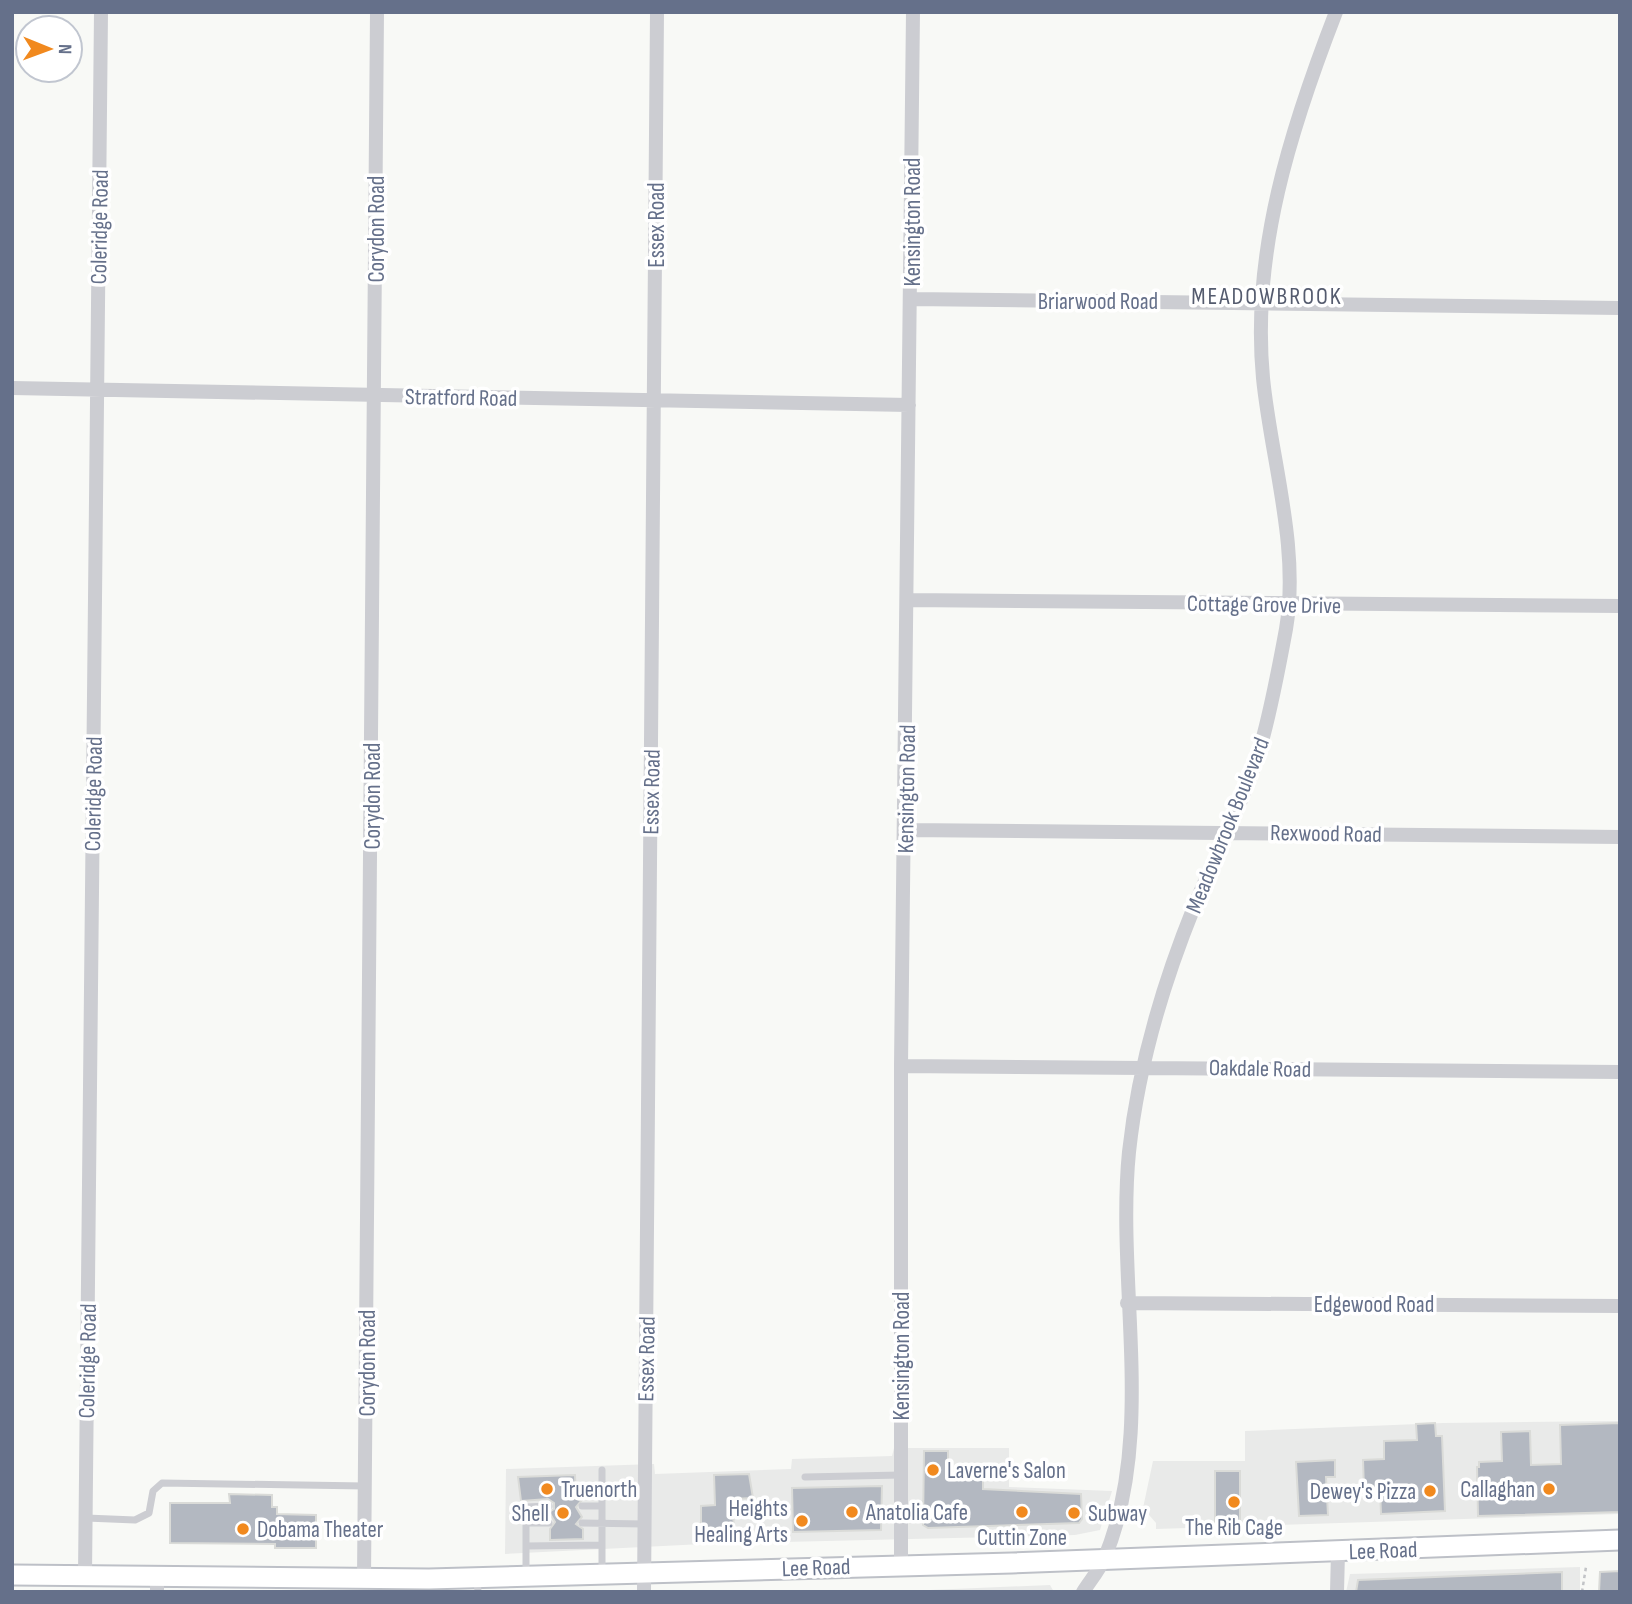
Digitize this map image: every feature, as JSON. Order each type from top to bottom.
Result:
[{"type":"main road","name":"Lee Road","points":[[12,1574],[85,1575],[157,1584],[365,1579],[429,1585],[477,1585],[526,1576],[602,1574],[644,1582],[901,1565],[1620,1541]]},
{"type":"street","name":"Coleridge Road","points":[[85,1575],[101,12]]},
{"type":"street","name":"Corydon Road","points":[[365,1579],[377,12]]},
{"type":"street","name":"Essex Road","points":[[644,1582],[657,12]]},
{"type":"street","name":"Kensington Road","points":[[901,1565],[901,1066],[906,830],[913,12]]},
{"type":"street","name":"Meadowbrook Boulevard","points":[[1083,1592],[1104,1559],[1125,1484],[1130,1443],[1132,1398],[1126,1225],[1129,1153],[1141,1067],[1192,910],[1261,745],[1290,604],[1286,542],[1263,375],[1262,302],[1278,190],[1302,100],[1336,12]]},
{"type":"street","name":"Briarwood Road","points":[[912,299],[1620,308]]},
{"type":"street","name":"Stratford Road","points":[[12,388],[909,405]]},
{"type":"street","name":"Cottage Grove Drive","points":[[908,600],[1620,606]]},
{"type":"street","name":"Rexwood Road","points":[[906,830],[1620,837]]},
{"type":"street","name":"Oakdale Road","points":[[901,1066],[1620,1072]]},
{"type":"street","name":"Edgewood Road","points":[[1128,1303],[1620,1306]]},
{"type":"street","points":[[1337,1592],[1338,1552]]},
{"type":"lane","points":[[602,1471],[602,1574]]},
{"type":"lane","points":[[805,1477],[901,1475]]},
{"type":"lane","points":[[86,1518],[135,1520],[149,1513],[153,1491],[162,1483],[366,1486]]},
{"type":"lane","points":[[526,1576],[526,1507],[549,1506]]},
{"type":"lane","points":[[582,1506],[602,1506]]},
{"type":"lane","points":[[526,1523],[550,1523]]},
{"type":"lane","points":[[582,1523],[644,1524]]},
{"type":"lane","points":[[526,1546],[602,1545]]},
{"type":"path","points":[[1582,1592],[1586,1567]]},
{"type":"shaded area","points":[[1620,1421],[1620,1514],[1156,1529],[1156,1523],[1143,1508],[1153,1461],[1245,1461],[1245,1431],[1443,1423]]},
{"type":"shaded area","points":[[894,1448],[1009,1448],[1009,1487],[1112,1491],[1100,1530],[1075,1535],[703,1544],[505,1554],[506,1469],[654,1464],[655,1474],[791,1469],[792,1459],[892,1456]]},
{"type":"shaded area","points":[[1580,1567],[1580,1592],[1346,1592],[1350,1574]]},
{"type":"shaded area","points":[[1050,1585],[1054,1592],[883,1592]]},
{"type":"building","points":[[1435,1423],[1436,1436],[1442,1436],[1445,1511],[1381,1514],[1380,1489],[1364,1490],[1363,1460],[1384,1459],[1384,1441],[1417,1440],[1416,1424]]},
{"type":"building","points":[[1620,1423],[1620,1512],[1478,1516],[1477,1467],[1479,1462],[1502,1461],[1501,1432],[1530,1431],[1531,1465],[1561,1464],[1560,1425]]},
{"type":"building","points":[[924,1451],[948,1451],[948,1475],[983,1475],[983,1489],[1081,1494],[1082,1519],[1079,1523],[928,1528],[923,1525]]},
{"type":"building","points":[[1335,1460],[1335,1477],[1326,1477],[1328,1515],[1299,1516],[1296,1462]]},
{"type":"building","points":[[1215,1471],[1240,1471],[1240,1525],[1215,1526]]},
{"type":"building","points":[[749,1474],[753,1498],[733,1499],[734,1540],[701,1541],[701,1506],[715,1505],[714,1475]]},
{"type":"building","points":[[575,1475],[576,1499],[582,1500],[576,1507],[582,1517],[576,1524],[583,1529],[583,1539],[550,1540],[550,1529],[555,1522],[549,1512],[554,1509],[554,1503],[548,1499],[521,1501],[518,1477]]},
{"type":"building","points":[[882,1486],[881,1530],[793,1532],[792,1488]]},
{"type":"building","name":"Dobama Theater","points":[[229,1494],[272,1495],[272,1507],[277,1507],[277,1514],[316,1515],[316,1548],[275,1548],[275,1544],[170,1543],[170,1503],[230,1503]]},
{"type":"building","points":[[1620,1571],[1620,1592],[1599,1592],[1600,1572]]},
{"type":"building","points":[[1562,1572],[1562,1592],[1356,1592],[1358,1580]]},
{"type":"place","name":"Laverne's Salon","points":[[933,1470]]},
{"type":"place","name":"Truenorth","points":[[547,1489]]},
{"type":"place","name":"Callaghan","points":[[1549,1489]]},
{"type":"place","name":"Dewey's Pizza","points":[[1430,1491]]},
{"type":"place","name":"The Rib Cage","points":[[1234,1502]]},
{"type":"place","name":"Anatolia Cafe","points":[[852,1512]]},
{"type":"place","name":"Cuttin Zone","points":[[1022,1512]]},
{"type":"place","name":"Shell","points":[[563,1513]]},
{"type":"place","name":"Subway","points":[[1074,1513]]},
{"type":"place","name":"Heights Healing Arts","points":[[802,1521]]},
{"type":"place","name":"Dobama Theater","points":[[243,1529]]},
{"type":"district","name":"MEADOWBROOK","points":[[1267,296]]}]
